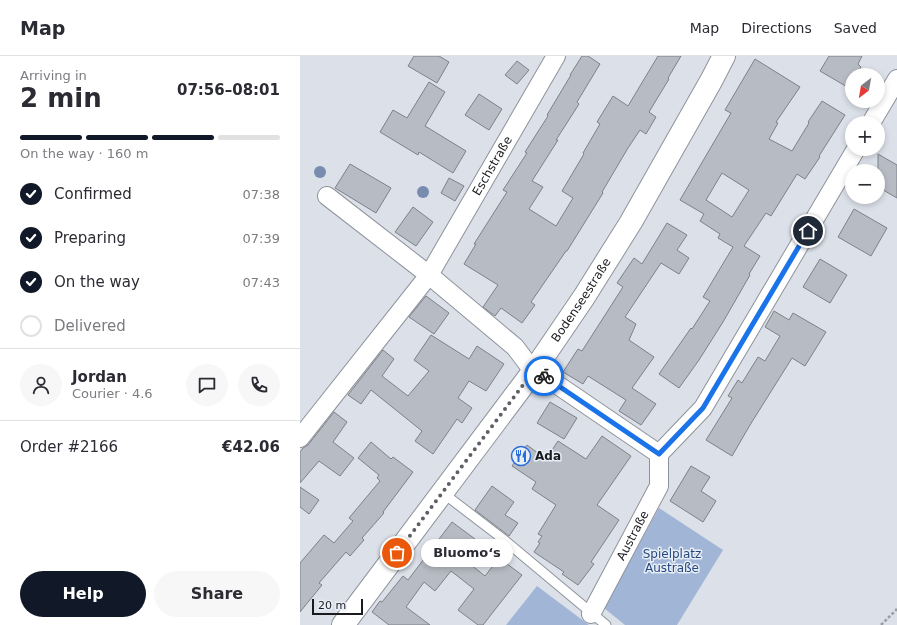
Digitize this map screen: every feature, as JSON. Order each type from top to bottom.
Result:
[{"type":"main road","name":"Bodenseestraße","points":[[343,625],[535,369],[584,297],[631,222],[724,56]]},
{"type":"street","name":"Eschstraße","points":[[300,438],[428,275],[556,56]]},
{"type":"street","points":[[875,116],[897,79]]},
{"type":"street","points":[[327,196],[428,275],[515,347],[527,363],[659,454],[703,408],[852,156]]},
{"type":"street","name":"Austraße","points":[[591,614],[659,486],[659,454]]},
{"type":"lane","points":[[443,493],[503,539],[606,625]]},
{"type":"path","points":[[882,625],[897,609]]},
{"type":"green space","name":"Spielplatz Austraße","points":[[659,508],[723,550],[677,625],[625,625],[604,608]]},
{"type":"green space","points":[[537,586],[589,625],[506,625]]},
{"type":"building","points":[[414,56],[439,56],[449,62],[437,83],[408,66]]},
{"type":"building","points":[[582,56],[588,56],[600,64],[577,102],[579,104],[532,181],[543,187],[529,209],[556,226],[573,198],[562,191],[584,154],[583,153],[600,124],[597,122],[613,96],[628,106],[658,56],[681,56],[649,112],[656,117],[646,134],[640,130],[628,148],[602,192],[603,193],[567,251],[531,302],[535,305],[522,323],[501,308],[495,316],[483,307],[498,285],[464,264],[476,244],[474,244],[507,192],[503,190],[527,153],[525,152],[548,116],[547,115]]},
{"type":"building","points":[[829,56],[862,56],[858,64],[860,68],[845,68],[845,86],[820,71]]},
{"type":"building","points":[[755,59],[800,87],[776,122],[778,123],[769,139],[792,151],[809,123],[808,122],[822,101],[845,115],[805,179],[797,174],[771,216],[766,213],[744,246],[760,256],[723,322],[679,388],[659,374],[691,328],[692,329],[710,301],[703,297],[733,247],[718,238],[720,234],[700,221],[704,214],[680,200],[731,113],[725,110]],"holes":[[[722,173],[749,190],[732,217],[706,200]]]},
{"type":"building","points":[[517,61],[529,70],[517,84],[505,75]]},
{"type":"building","points":[[429,82],[445,92],[425,126],[466,151],[453,173],[419,152],[418,155],[380,132],[393,110],[407,118]]},
{"type":"building","points":[[479,94],[502,109],[489,130],[465,115]]},
{"type":"building","points":[[878,156],[881,156],[897,165],[897,198],[885,191],[885,164],[878,164]]},
{"type":"building","points":[[350,164],[391,188],[376,213],[335,188]]},
{"type":"building","points":[[449,178],[464,186],[455,201],[441,193]]},
{"type":"building","points":[[413,207],[433,222],[416,246],[395,232]]},
{"type":"building","points":[[854,209],[887,228],[871,256],[838,237]]},
{"type":"building","points":[[667,223],[687,235],[677,250],[689,258],[679,274],[661,263],[625,317],[636,324],[629,340],[654,357],[632,388],[656,404],[641,425],[619,411],[626,400],[588,376],[583,384],[563,372],[578,349],[582,351],[623,287],[617,283],[634,258],[642,264]]},
{"type":"building","points":[[820,259],[847,275],[830,303],[803,287]]},
{"type":"building","points":[[426,296],[449,313],[434,334],[409,317]]},
{"type":"building","points":[[774,311],[789,320],[793,313],[826,332],[805,366],[792,358],[732,456],[706,440],[732,398],[728,396],[738,380],[742,383],[758,357],[765,361],[780,336],[765,327]]},
{"type":"building","points":[[431,335],[469,359],[477,346],[504,364],[486,391],[469,381],[458,398],[472,408],[462,423],[457,419],[433,454],[415,441],[422,431],[371,390],[361,404],[348,395],[383,350],[394,359],[382,376],[408,396],[429,371],[414,360]]},
{"type":"building","points":[[550,402],[577,418],[564,439],[537,423]]},
{"type":"building","points":[[334,412],[347,422],[333,442],[354,458],[340,476],[319,461],[300,483],[300,452],[308,445]]},
{"type":"building","points":[[602,436],[631,456],[597,505],[619,520],[591,562],[594,564],[578,585],[562,574],[564,572],[534,552],[540,543],[538,542],[542,536],[538,534],[556,505],[532,489],[536,482],[512,466],[527,445],[546,459],[558,441],[586,459]]},
{"type":"building","points":[[371,442],[391,459],[393,457],[413,472],[383,512],[384,513],[362,538],[364,540],[350,556],[346,552],[319,583],[322,585],[300,612],[300,563],[324,535],[334,543],[353,521],[349,518],[380,481],[377,478],[379,475],[358,458]]},
{"type":"building","points":[[691,466],[710,477],[701,491],[716,501],[703,522],[670,501]]},
{"type":"building","points":[[492,486],[514,502],[505,515],[518,523],[509,536],[475,510]]},
{"type":"building","points":[[300,487],[319,500],[309,514],[300,507]]},
{"type":"building","points":[[452,522],[475,539],[461,557],[485,576],[499,558],[522,575],[483,625],[478,625],[458,610],[474,589],[451,571],[435,591],[424,582],[406,607],[430,625],[389,625],[372,612],[403,576],[408,580]]},
{"type":"way so far","points":[[397,553],[535,369],[544,376]]},
{"type":"place","name":"Ada","points":[[521,456]]},
{"type":"place","name":"Bluomo‘s","points":[[397,553]]},
{"type":"route","points":[[544,376],[659,454],[703,408],[808,231]]}]
